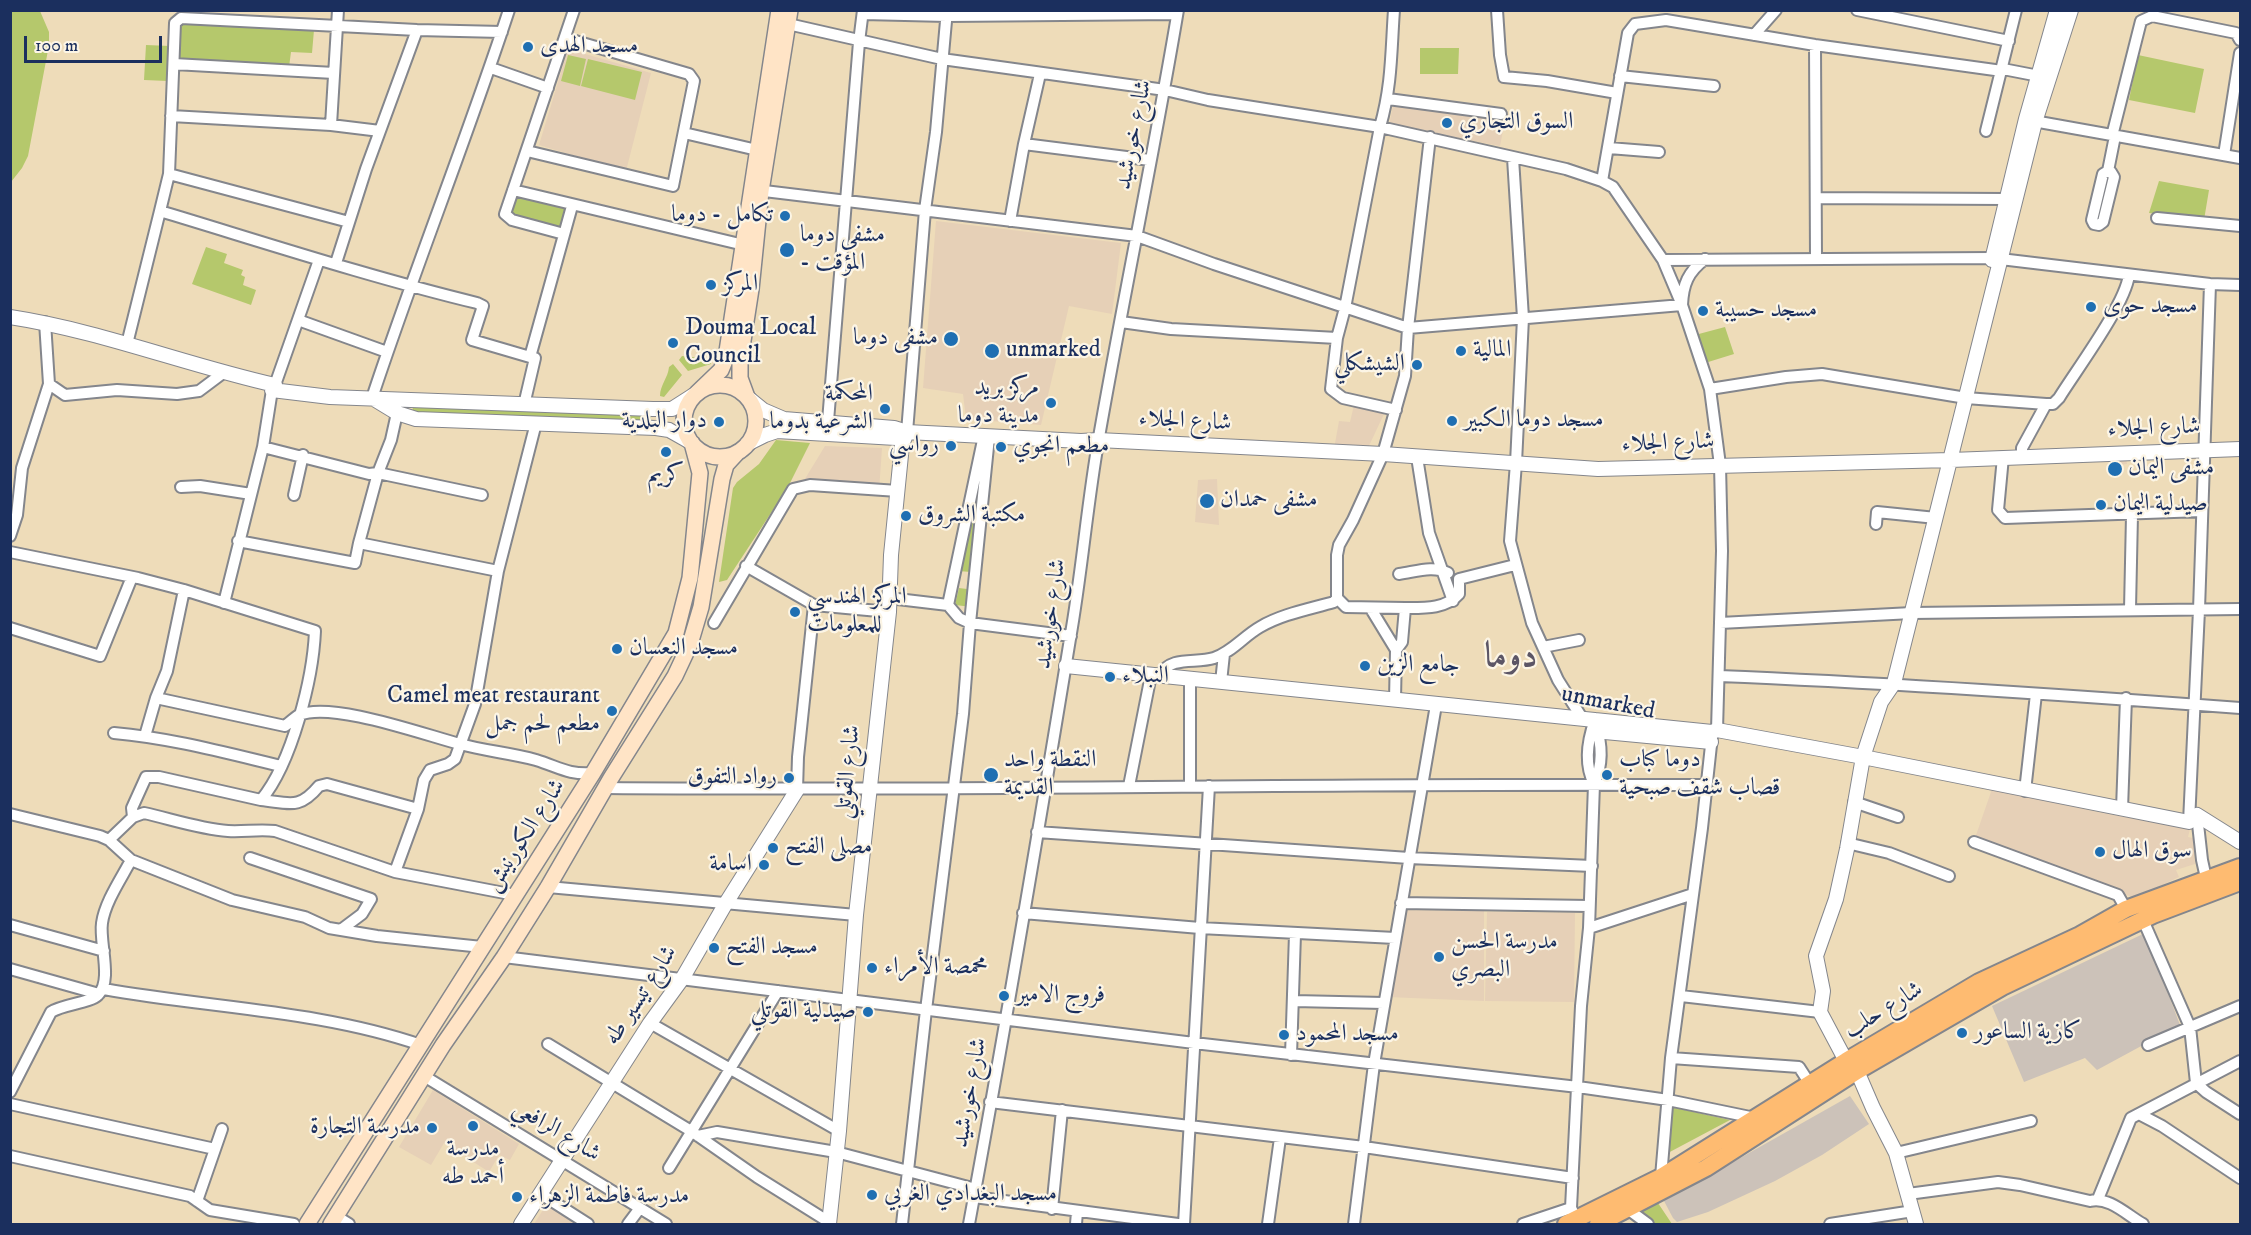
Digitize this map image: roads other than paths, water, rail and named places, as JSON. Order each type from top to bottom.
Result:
[{"type":"main road","points":[[781,14],[744,289],[721,370],[690,401],[685,412],[686,433],[699,450],[708,455],[728,456],[742,448],[756,426],[756,416],[740,378],[744,289],[744,245],[757,190],[757,150],[781,14]]},
{"type":"main road","points":[[697,393],[706,387],[729,386],[739,390],[747,398]]},
{"type":"main road","name":"شارع الكورنيش","points":[[307,1224],[593,773],[664,657],[676,633],[690,578],[700,473],[692,443]]},
{"type":"main road","name":"شارع الكورنيش","points":[[338,1222],[424,1076],[563,864],[606,788],[675,676],[690,644],[701,608],[726,465],[742,448]]},
{"type":"main road","points":[[543,851],[563,864]]},
{"type":"main road","name":"شارع حلب","points":[[1598,1224],[1629,1210],[1706,1168],[1852,1066],[1979,982],[2080,934],[2126,909],[2241,867]]},
{"type":"main road","name":"شارع حلب","points":[[1573,1219],[1661,1177],[1809,1084],[1852,1066],[2002,987],[2143,920],[2241,882]]},
{"type":"street","points":[[331,125],[338,10]]},
{"type":"street","points":[[372,398],[410,286],[491,68],[509,10]]},
{"type":"street","points":[[564,234],[512,220],[505,214],[574,10]]},
{"type":"street","points":[[1394,10],[1388,99],[1380,127],[1346,309],[1337,338],[1330,389],[1343,398],[1396,410]]},
{"type":"street","points":[[1497,10],[1504,77],[1547,81],[1617,93]]},
{"type":"street","points":[[1754,35],[1776,10]]},
{"type":"street","points":[[1857,10],[2009,41]]},
{"type":"street","points":[[1986,131],[2016,10]]},
{"type":"street","points":[[1830,1224],[1915,1218],[1896,1153],[1852,1066],[1820,1012],[1823,991],[1816,956],[1836,899],[1863,757],[1881,702],[1894,683],[1951,460],[1947,449],[1963,397],[2039,76],[2057,10]]},
{"type":"street","points":[[1997,258],[2005,199],[2030,121],[2071,10]]},
{"type":"street","points":[[828,421],[863,12],[1177,12]]},
{"type":"street","name":"شارع خورشيد","points":[[969,1224],[1071,636],[1098,440],[1165,90],[1177,12]]},
{"type":"street","points":[[907,432],[925,210],[936,132],[947,13]]},
{"type":"street","points":[[781,14],[859,42],[942,59],[1165,90],[1208,100],[1430,137],[1566,169],[1613,187],[1663,260],[1682,305],[1710,389],[1719,465],[1722,551],[1719,676],[1681,996],[1671,1058],[1661,1177]]},
{"type":"street","points":[[1602,181],[1628,33],[1635,24],[1649,16],[1815,45],[2039,76]]},
{"type":"street","points":[[2108,171],[2141,21],[2152,16],[2236,33],[2241,40]]},
{"type":"street","points":[[127,344],[169,174],[175,23],[181,18],[502,32]]},
{"type":"street","points":[[336,263],[380,130],[417,30]]},
{"type":"street","points":[[527,151],[673,186],[694,81],[689,75],[565,38]]},
{"type":"street","points":[[1815,45],[1816,258]]},
{"type":"street","points":[[2224,156],[2241,53]]},
{"type":"street","points":[[174,64],[334,73]]},
{"type":"street","points":[[491,68],[548,88]]},
{"type":"street","points":[[1010,221],[1040,74]]},
{"type":"street","points":[[1620,76],[1714,86]]},
{"type":"street","points":[[1388,99],[1501,114]]},
{"type":"street","points":[[171,116],[380,130]]},
{"type":"street","points":[[2030,121],[2241,158]]},
{"type":"street","points":[[684,133],[757,150]]},
{"type":"street","points":[[1129,786],[1156,675],[1171,664],[1211,659],[1224,654],[1275,619],[1334,602],[1337,598],[1339,545],[1383,454],[1405,376],[1408,328],[1430,137]]},
{"type":"street","points":[[1024,144],[1150,160]]},
{"type":"street","points":[[1609,148],[1659,152]]},
{"type":"street","points":[[1513,158],[1523,318],[1510,541],[1532,623],[1558,680],[1588,719],[1600,739],[1600,772],[1594,784],[1589,928],[1581,1006],[1573,1219],[1523,1224]]},
{"type":"street","points":[[169,174],[349,222]]},
{"type":"street","points":[[513,190],[572,206],[744,245]]},
{"type":"street","points":[[757,190],[1137,236],[1346,309],[1408,328],[1682,305]]},
{"type":"street","points":[[1816,198],[2005,199]]},
{"type":"street","points":[[530,357],[572,206]]},
{"type":"street","points":[[160,211],[319,260],[483,306],[472,340],[535,358],[524,405]]},
{"type":"street","points":[[2157,218],[2241,226]]},
{"type":"street","points":[[1663,260],[1997,258],[2210,284],[2241,285]]},
{"type":"street","points":[[224,603],[263,447],[274,388],[319,260]]},
{"type":"street","points":[[1682,305],[1684,284],[1688,275],[1705,260]]},
{"type":"street","points":[[1710,389],[1786,377],[1822,374],[1963,397],[2053,404],[2101,334],[2128,286],[2129,275]]},
{"type":"street","points":[[2206,878],[2193,819],[2210,284]]},
{"type":"street","points":[[10,317],[45,322],[127,344],[274,388],[330,397],[672,409],[697,393]]},
{"type":"street","points":[[298,320],[387,352]]},
{"type":"street","points":[[11,531],[17,515],[22,468],[49,384],[45,322]]},
{"type":"street","points":[[1121,322],[1172,329],[1337,338]]},
{"type":"street","points":[[49,384],[65,395],[117,390],[177,394],[199,391],[223,373]]},
{"type":"street","points":[[372,398],[397,413],[416,419],[656,428],[669,430],[692,443]]},
{"type":"street","points":[[747,398],[775,417],[784,419],[828,421],[894,428],[907,432]]},
{"type":"street","points":[[2022,456],[2022,448],[2046,404]]},
{"type":"street","points":[[238,541],[355,563],[378,473],[391,440],[397,413]]},
{"type":"street","points":[[395,872],[418,809],[424,780],[430,770],[452,762],[475,704],[498,571],[537,423]]},
{"type":"street","points":[[742,448],[777,431],[897,438],[907,432]]},
{"type":"street","name":"شارع الجلاء","points":[[907,432],[1383,454],[1599,469],[1951,460],[2241,449]]},
{"type":"street","name":"شارع القوتلي","points":[[829,1223],[839,1131],[856,915],[889,612],[902,445],[907,432]]},
{"type":"street","points":[[948,605],[987,437]]},
{"type":"street","points":[[902,1224],[963,714],[970,623],[978,566],[987,437]]},
{"type":"street","points":[[263,447],[303,455],[369,474],[378,473],[482,495]]},
{"type":"street","points":[[294,495],[303,455]]},
{"type":"street","points":[[2003,457],[1998,510],[2005,518],[2202,511]]},
{"type":"street","points":[[1418,458],[1429,533],[1453,602]]},
{"type":"street","points":[[10,466],[22,468]]},
{"type":"street","points":[[714,623],[793,489],[810,485],[898,491]]},
{"type":"street","points":[[181,487],[200,486],[251,494]]},
{"type":"street","points":[[1876,524],[1877,512],[1936,518]]},
{"type":"street","points":[[2130,609],[2132,515]]},
{"type":"street","points":[[359,543],[498,571]]},
{"type":"street","points":[[10,552],[184,590],[315,631],[314,652],[300,715],[281,766],[269,791],[261,800]]},
{"type":"street","points":[[1399,574],[1427,569],[1443,570],[1459,579],[1515,565]]},
{"type":"street","points":[[746,566],[814,605],[889,612]]},
{"type":"street","points":[[10,628],[100,656],[132,577]]},
{"type":"street","points":[[1337,598],[1346,607],[1371,609],[1442,606],[1453,602],[1459,594],[1459,579]]},
{"type":"street","points":[[145,736],[167,670],[184,590]]},
{"type":"street","points":[[889,598],[948,605],[959,618],[970,623],[1071,636]]},
{"type":"street","points":[[797,790],[798,757],[814,605]]},
{"type":"street","points":[[1396,650],[1402,642],[1405,608]]},
{"type":"street","points":[[1371,609],[1396,650],[1395,700]]},
{"type":"street","points":[[1720,623],[1912,613],[2241,609]]},
{"type":"street","points":[[1543,647],[1579,640]]},
{"type":"street","points":[[1221,682],[1224,654]]},
{"type":"street","name":"unmarked","points":[[1066,666],[1588,719],[1713,735],[1863,757],[2025,791],[2122,809],[2193,819]]},
{"type":"street","points":[[1719,676],[1894,683],[2241,708]]},
{"type":"street","points":[[1190,678],[1190,786]]},
{"type":"street","points":[[2025,791],[2036,694]]},
{"type":"street","points":[[156,698],[285,726],[300,715],[336,714],[378,721],[460,744],[536,760],[576,774],[593,773]]},
{"type":"street","points":[[2122,809],[2126,698]]},
{"type":"street","points":[[1354,1224],[1374,1064],[1436,705]]},
{"type":"street","points":[[114,733],[145,736],[281,766]]},
{"type":"street","points":[[133,817],[132,808],[146,777],[159,777],[261,800],[298,804],[308,798],[319,786],[327,784],[418,809]]},
{"type":"street","points":[[606,788],[797,790],[1129,786],[1705,785]]},
{"type":"street","points":[[1184,1224],[1209,786]]},
{"type":"street","name":"شارع تيسير طه","points":[[521,1224],[650,1023],[682,979],[726,903],[797,790]]},
{"type":"street","points":[[1854,802],[1898,817]]},
{"type":"street","points":[[110,840],[133,817],[144,813],[225,831],[241,832],[260,829],[275,831],[395,872],[515,895]]},
{"type":"street","points":[[10,814],[100,836],[110,840],[131,860],[231,900],[305,917],[329,928],[377,936],[482,947]]},
{"type":"street","points":[[2193,819],[2241,842]]},
{"type":"street","points":[[1037,832],[1409,858],[1592,866]]},
{"type":"street","points":[[1974,842],[2118,896],[2126,909]]},
{"type":"street","points":[[1847,843],[1889,853],[1949,876]]},
{"type":"street","points":[[250,858],[371,900],[362,915],[342,930]]},
{"type":"street","points":[[10,1092],[51,1012],[61,1006],[97,997],[102,991],[104,951],[102,923],[105,910],[131,860]]},
{"type":"street","points":[[548,887],[856,915]]},
{"type":"street","points":[[1589,928],[1693,894]]},
{"type":"street","points":[[1401,903],[1589,906]]},
{"type":"street","points":[[1023,913],[1200,928],[1395,938]]},
{"type":"street","points":[[2143,920],[2190,1027],[2196,1083],[2241,1114]]},
{"type":"street","points":[[10,925],[104,951]]},
{"type":"street","points":[[1292,1055],[1295,934]]},
{"type":"street","points":[[504,957],[1292,1055],[1578,1087],[1668,1100],[1755,1118]]},
{"type":"street","points":[[10,969],[102,991],[315,1018],[372,1030],[421,1045]]},
{"type":"street","points":[[669,1168],[694,1134],[730,1068],[778,991]]},
{"type":"street","points":[[1681,996],[1820,1012]]},
{"type":"street","points":[[1294,1000],[1384,1003]]},
{"type":"street","points":[[2148,1045],[2241,1006]]},
{"type":"street","points":[[650,1023],[839,1131]]},
{"type":"street","points":[[548,1044],[694,1134],[829,1223]]},
{"type":"street","points":[[1671,1058],[1799,1068],[1809,1084]]},
{"type":"street","points":[[2098,1199],[2131,1118],[2241,1061]]},
{"type":"street","name":"شارع الرافعي","points":[[424,1076],[666,1224]]},
{"type":"street","points":[[990,1102],[1364,1147],[1573,1178]]},
{"type":"street","points":[[10,1104],[215,1149]]},
{"type":"street","points":[[1052,1209],[1062,1110]]},
{"type":"street","points":[[2139,1114],[2162,1126],[2241,1178]]},
{"type":"street","points":[[1896,1153],[2031,1121]]},
{"type":"street","points":[[197,1201],[222,1129]]},
{"type":"street","points":[[694,1134],[717,1132],[836,1152],[909,1170],[975,1193],[1052,1209],[1118,1221],[1178,1224]]},
{"type":"street","points":[[1268,1224],[1280,1138]]},
{"type":"street","points":[[10,1156],[181,1194],[210,1210],[294,1224]]},
{"type":"street","points":[[1908,1194],[1998,1182],[2090,1201],[2098,1199],[2113,1205],[2143,1224]]},
{"type":"street","points":[[541,1194],[588,1224]]},
{"type":"street","points":[[628,1224],[640,1208]]},
{"type":"street","points":[[1629,1210],[1648,1224]]},
{"type":"street","points":[[1076,1224],[1077,1212]]},
{"type":"place","name":"مسجد الهدى","points":[[528,47]]},
{"type":"place","name":"السوق التجاري","points":[[1447,123]]},
{"type":"place","name":"تكامل - دوما","points":[[785,216]]},
{"type":"place","name":"مشفى دوما - المؤقت","points":[[787,250]]},
{"type":"place","name":"المركز","points":[[711,285]]},
{"type":"place","name":"مسجد حوى","points":[[2091,307]]},
{"type":"place","name":"مسجد حسيبة","points":[[1703,311]]},
{"type":"place","name":"مشفى دوما","points":[[951,339]]},
{"type":"place","name":"Douma Local Council","points":[[673,343]]},
{"type":"place","name":"unmarked","points":[[992,351]]},
{"type":"place","name":"المالية","points":[[1461,351]]},
{"type":"place","name":"الشيشكلي","points":[[1417,365]]},
{"type":"place","name":"مركز بريد مدينة دوما","points":[[1051,403]]},
{"type":"place","name":"المحكمة الشرعية بدوما","points":[[885,409]]},
{"type":"place","name":"مسجد دوما الكبير","points":[[1452,421]]},
{"type":"place","name":"دوار البلدية","points":[[719,422]]},
{"type":"place","name":"رواسي","points":[[951,446]]},
{"type":"place","name":"مطعم انجوي","points":[[1001,447]]},
{"type":"place","name":"كريم","points":[[666,452]]},
{"type":"place","name":"مشفى اليمان","points":[[2115,469]]},
{"type":"place","name":"مشفى حمدان","points":[[1207,501]]},
{"type":"place","name":"صيدلية اليمان","points":[[2101,505]]},
{"type":"place","name":"مكتبة الشروق","points":[[906,516]]},
{"type":"place","name":"المركز الهندسي للمعلومات","points":[[795,612]]},
{"type":"place","name":"مسجد النعسان","points":[[617,649]]},
{"type":"place","name":"جامع الزين","points":[[1365,666]]},
{"type":"place","name":"النبلاء","points":[[1110,677]]},
{"type":"place","name":"Camel meat restaurant مطعم لحم جمل","points":[[612,711]]},
{"type":"place","name":"النقطة واحد القديمة","points":[[991,775]]},
{"type":"place","name":"دوما كباب قصاب شقف صبحية","points":[[1607,775]]},
{"type":"place","name":"رواد التفوق","points":[[789,778]]},
{"type":"place","name":"مصلى الفتح","points":[[773,848]]},
{"type":"place","name":"سوق الهال","points":[[2100,852]]},
{"type":"place","name":"اسامة","points":[[764,865]]},
{"type":"place","name":"مسجد الفتح","points":[[714,948]]},
{"type":"place","name":"مدرسة الحسن البصري","points":[[1439,957]]},
{"type":"place","name":"محمصة الأمراء","points":[[872,968]]},
{"type":"place","name":"فروج الامير","points":[[1004,996]]},
{"type":"place","name":"صيدلية القوتلي","points":[[868,1012]]},
{"type":"place","name":"كازية الساعور","points":[[1962,1033]]},
{"type":"place","name":"مسجد المحمود","points":[[1284,1035]]},
{"type":"place","name":"مدرسة أحمد طه","points":[[473,1126]]},
{"type":"place","name":"مدرسة التجارة","points":[[432,1128]]},
{"type":"place","name":"مسجد البغدادي الغربي","points":[[872,1195]]},
{"type":"place","name":"مدرسة فاطمة الزهراء","points":[[517,1197]]},
{"type":"district","name":"دوما","points":[[1511,659]]}]
